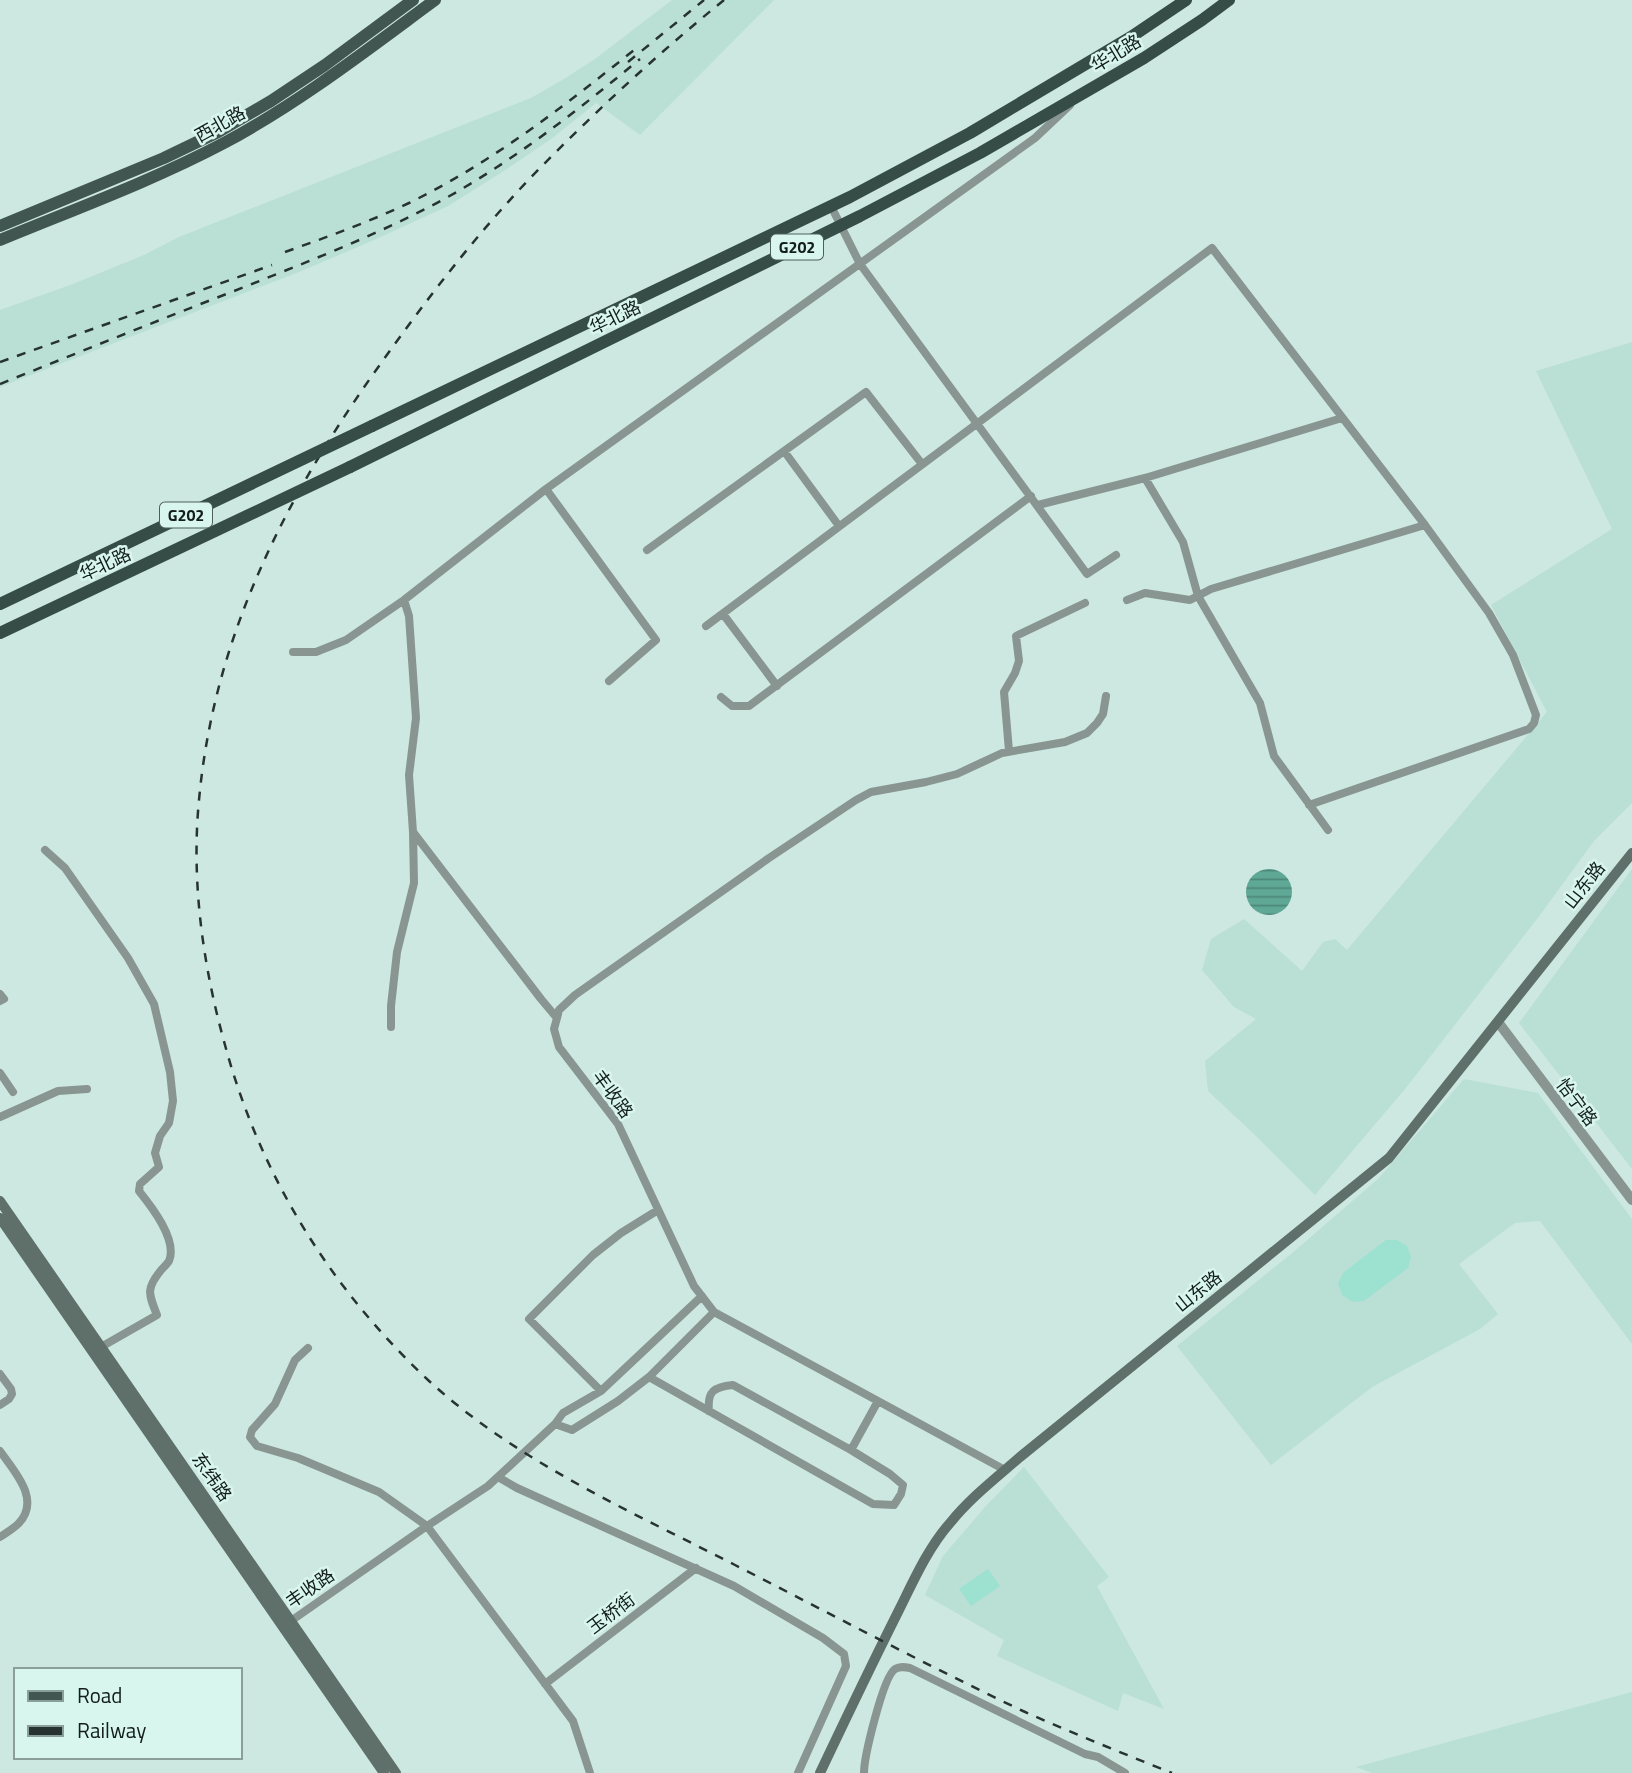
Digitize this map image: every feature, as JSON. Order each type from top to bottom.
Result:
[{"type":"highway","name":"华北路","points":[[0,604],[831,206],[970,134],[1131,37],[1186,0]]},
{"type":"highway","name":"华北路","points":[[0,633],[350,467],[980,153],[1144,58],[1229,0]]},
{"type":"main road","name":"西北路","points":[[0,226],[164,158],[218,132],[325,65],[413,0]]},
{"type":"main road","name":"西北路","points":[[0,240],[168,171],[225,143],[333,75],[435,0]]},
{"type":"main road","name":"山东路","points":[[820,1773],[934,1542],[965,1507],[1005,1470],[1389,1158],[1632,853]]},
{"type":"main road","name":"东纬路","points":[[0,1201],[101,1347],[384,1773]]},
{"type":"main road","name":"东纬路","points":[[0,1218],[286,1624],[396,1773]]},
{"type":"street","points":[[293,652],[316,652],[346,640],[404,600],[547,489],[1035,138],[1080,94]]},
{"type":"street","points":[[831,206],[860,264],[1087,574],[1116,555]]},
{"type":"street","points":[[706,626],[1212,248],[1425,525],[1489,613],[1513,655],[1536,715],[1529,729],[1309,805]]},
{"type":"street","points":[[647,550],[866,392],[922,464]]},
{"type":"street","points":[[1038,505],[1145,478],[1342,418]]},
{"type":"street","points":[[784,451],[839,526]]},
{"type":"street","points":[[1145,478],[1183,542],[1198,596],[1260,703],[1274,756],[1328,830]]},
{"type":"street","points":[[547,489],[656,640],[609,681]]},
{"type":"street","points":[[721,698],[732,706],[749,706],[1031,496]]},
{"type":"street","points":[[1128,600],[1145,593],[1190,600],[1211,589],[1425,525]]},
{"type":"street","points":[[391,1027],[397,953],[414,883],[409,775],[416,718],[409,617],[404,600]]},
{"type":"street","points":[[1009,751],[1004,692],[1019,661],[1016,636],[1085,603]]},
{"type":"street","points":[[723,614],[777,686]]},
{"type":"street","points":[[557,1018],[559,1010],[575,995],[856,800],[870,792],[957,774],[1002,752],[1065,742],[1087,733],[1103,714],[1106,696]]},
{"type":"street","points":[[413,832],[557,1018]]},
{"type":"street","points":[[45,850],[65,868],[128,958],[154,1004],[170,1072],[173,1101],[169,1123],[160,1136],[155,1153],[159,1167],[140,1184],[139,1191],[157,1214],[170,1247],[170,1260],[148,1290],[157,1315],[101,1347]]},
{"type":"street","points":[[0,994],[4,999],[0,1001]]},
{"type":"street","name":"丰收路","points":[[557,1018],[555,1029],[559,1047],[618,1124],[694,1286],[714,1311],[1005,1470]]},
{"type":"street","name":"怡宁路","points":[[1498,1021],[1632,1200]]},
{"type":"street","points":[[0,1073],[13,1092]]},
{"type":"street","points":[[0,1117],[58,1091],[87,1089]]},
{"type":"street","points":[[601,1391],[529,1319],[593,1255],[621,1233],[658,1210]]},
{"type":"street","name":"丰收路","points":[[286,1624],[488,1486],[555,1424],[563,1413],[601,1391],[702,1296]]},
{"type":"street","points":[[555,1424],[572,1430],[618,1401],[649,1377],[714,1311]]},
{"type":"street","points":[[308,1348],[295,1360],[275,1404],[252,1430],[250,1437],[257,1446],[298,1458],[379,1492],[427,1526],[573,1721],[590,1773]]},
{"type":"street","points":[[0,1374],[12,1394],[0,1405]]},
{"type":"street","points":[[649,1377],[873,1504],[894,1505],[901,1494],[903,1485],[890,1474],[733,1385],[719,1386],[713,1390],[708,1401],[709,1411]]},
{"type":"street","points":[[851,1450],[878,1401]]},
{"type":"street","points":[[0,1451],[24,1485],[28,1499],[19,1524],[0,1537]]},
{"type":"street","points":[[498,1477],[516,1488],[734,1586],[823,1638],[844,1654],[846,1666],[798,1773]]},
{"type":"street","name":"玉桥街","points":[[545,1684],[696,1568]]},
{"type":"street","points":[[864,1773],[864,1761],[880,1701],[891,1672],[897,1667],[911,1668],[1085,1754],[1098,1757],[1125,1773]]},
{"type":"shaded area","points":[[672,0],[774,0],[640,135],[596,103],[551,139],[448,206],[299,272],[0,387],[0,310],[73,284],[144,255],[179,237],[531,98],[595,59]]},
{"type":"shaded area","points":[[1632,342],[1632,803],[1594,841],[1405,1089],[1315,1195],[1208,1091],[1205,1061],[1256,1019],[1234,1007],[1202,970],[1211,939],[1244,919],[1302,971],[1323,942],[1335,939],[1347,950],[1547,712],[1491,605],[1612,529],[1536,371]]},
{"type":"shaded area","points":[[1269,869],[1285,876],[1292,892],[1285,908],[1269,915],[1253,908],[1246,892],[1253,876]]},
{"type":"shaded area","points":[[1632,869],[1632,1169],[1519,1023]]},
{"type":"shaded area","points":[[1464,1079],[1538,1093],[1632,1219],[1632,1344],[1540,1221],[1515,1223],[1459,1264],[1498,1314],[1480,1329],[1372,1387],[1271,1465],[1177,1346],[1378,1179]]},
{"type":"shaded area","points":[[1386,1240],[1397,1240],[1407,1246],[1411,1257],[1408,1268],[1364,1301],[1353,1302],[1342,1295],[1338,1283],[1344,1272]]},
{"type":"shaded area","points":[[1024,1467],[1109,1577],[1097,1586],[1164,1709],[1123,1693],[1118,1711],[997,1656],[1004,1640],[925,1595],[943,1556]]},
{"type":"shaded area","points":[[988,1569],[1000,1586],[971,1606],[959,1589]]},
{"type":"shaded area","points":[[1632,1692],[1632,1773],[1372,1773],[1356,1767]]},
{"type":"railway","points":[[628,62],[704,0]]},
{"type":"railway","points":[[724,0],[653,60],[585,123],[478,236],[349,409],[287,513],[261,567],[239,623],[221,680],[207,739],[197,831],[198,893],[205,954],[217,1015],[240,1093],[258,1139],[303,1227],[330,1268],[393,1345],[462,1409],[536,1460],[655,1525],[1023,1711],[1172,1773]]},
{"type":"railway","points":[[285,252],[394,210],[469,170],[553,113],[634,50]]},
{"type":"railway","points":[[0,384],[323,256],[422,211],[472,183],[522,150],[640,59]]},
{"type":"railway","points":[[0,362],[272,265]]}]
